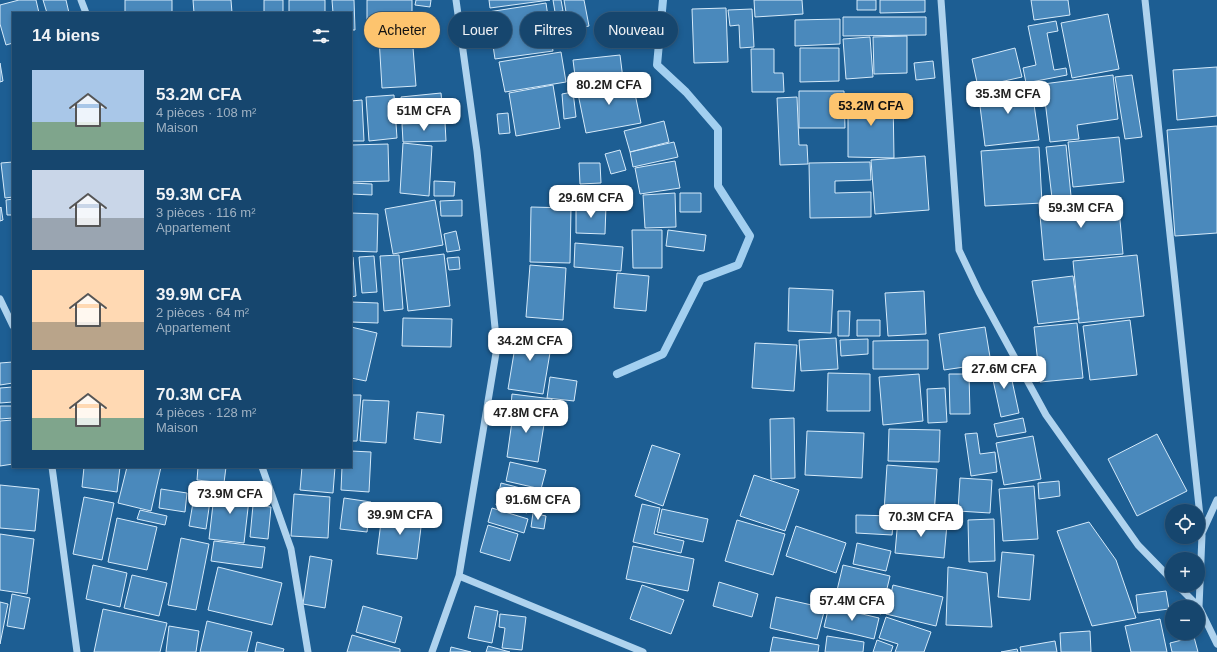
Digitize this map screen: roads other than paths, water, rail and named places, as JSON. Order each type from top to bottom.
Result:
[{"type":"street","points":[[81,0],[86,12]]},
{"type":"street","points":[[432,652],[460,576],[497,347],[477,151],[456,0]]},
{"type":"street","points":[[941,0],[958,250],[979,292],[1046,415],[1138,545],[1165,573]]},
{"type":"street","points":[[1145,0],[1199,504]]},
{"type":"street","points":[[0,299],[12,324]]},
{"type":"street","points":[[52,468],[77,652]]},
{"type":"street","points":[[262,468],[291,549],[308,652]]},
{"type":"street","points":[[1205,528],[1217,500]]},
{"type":"street","points":[[1199,600],[1202,544]]},
{"type":"street","points":[[460,576],[643,652]]},
{"type":"street","points":[[1184,592],[1192,600]]},
{"type":"street","points":[[1205,619],[1217,644]]},
{"type":"waterway","points":[[617,374],[663,354],[701,279],[738,265],[750,236],[718,186],[718,129],[686,92],[657,65],[663,0]]}]
